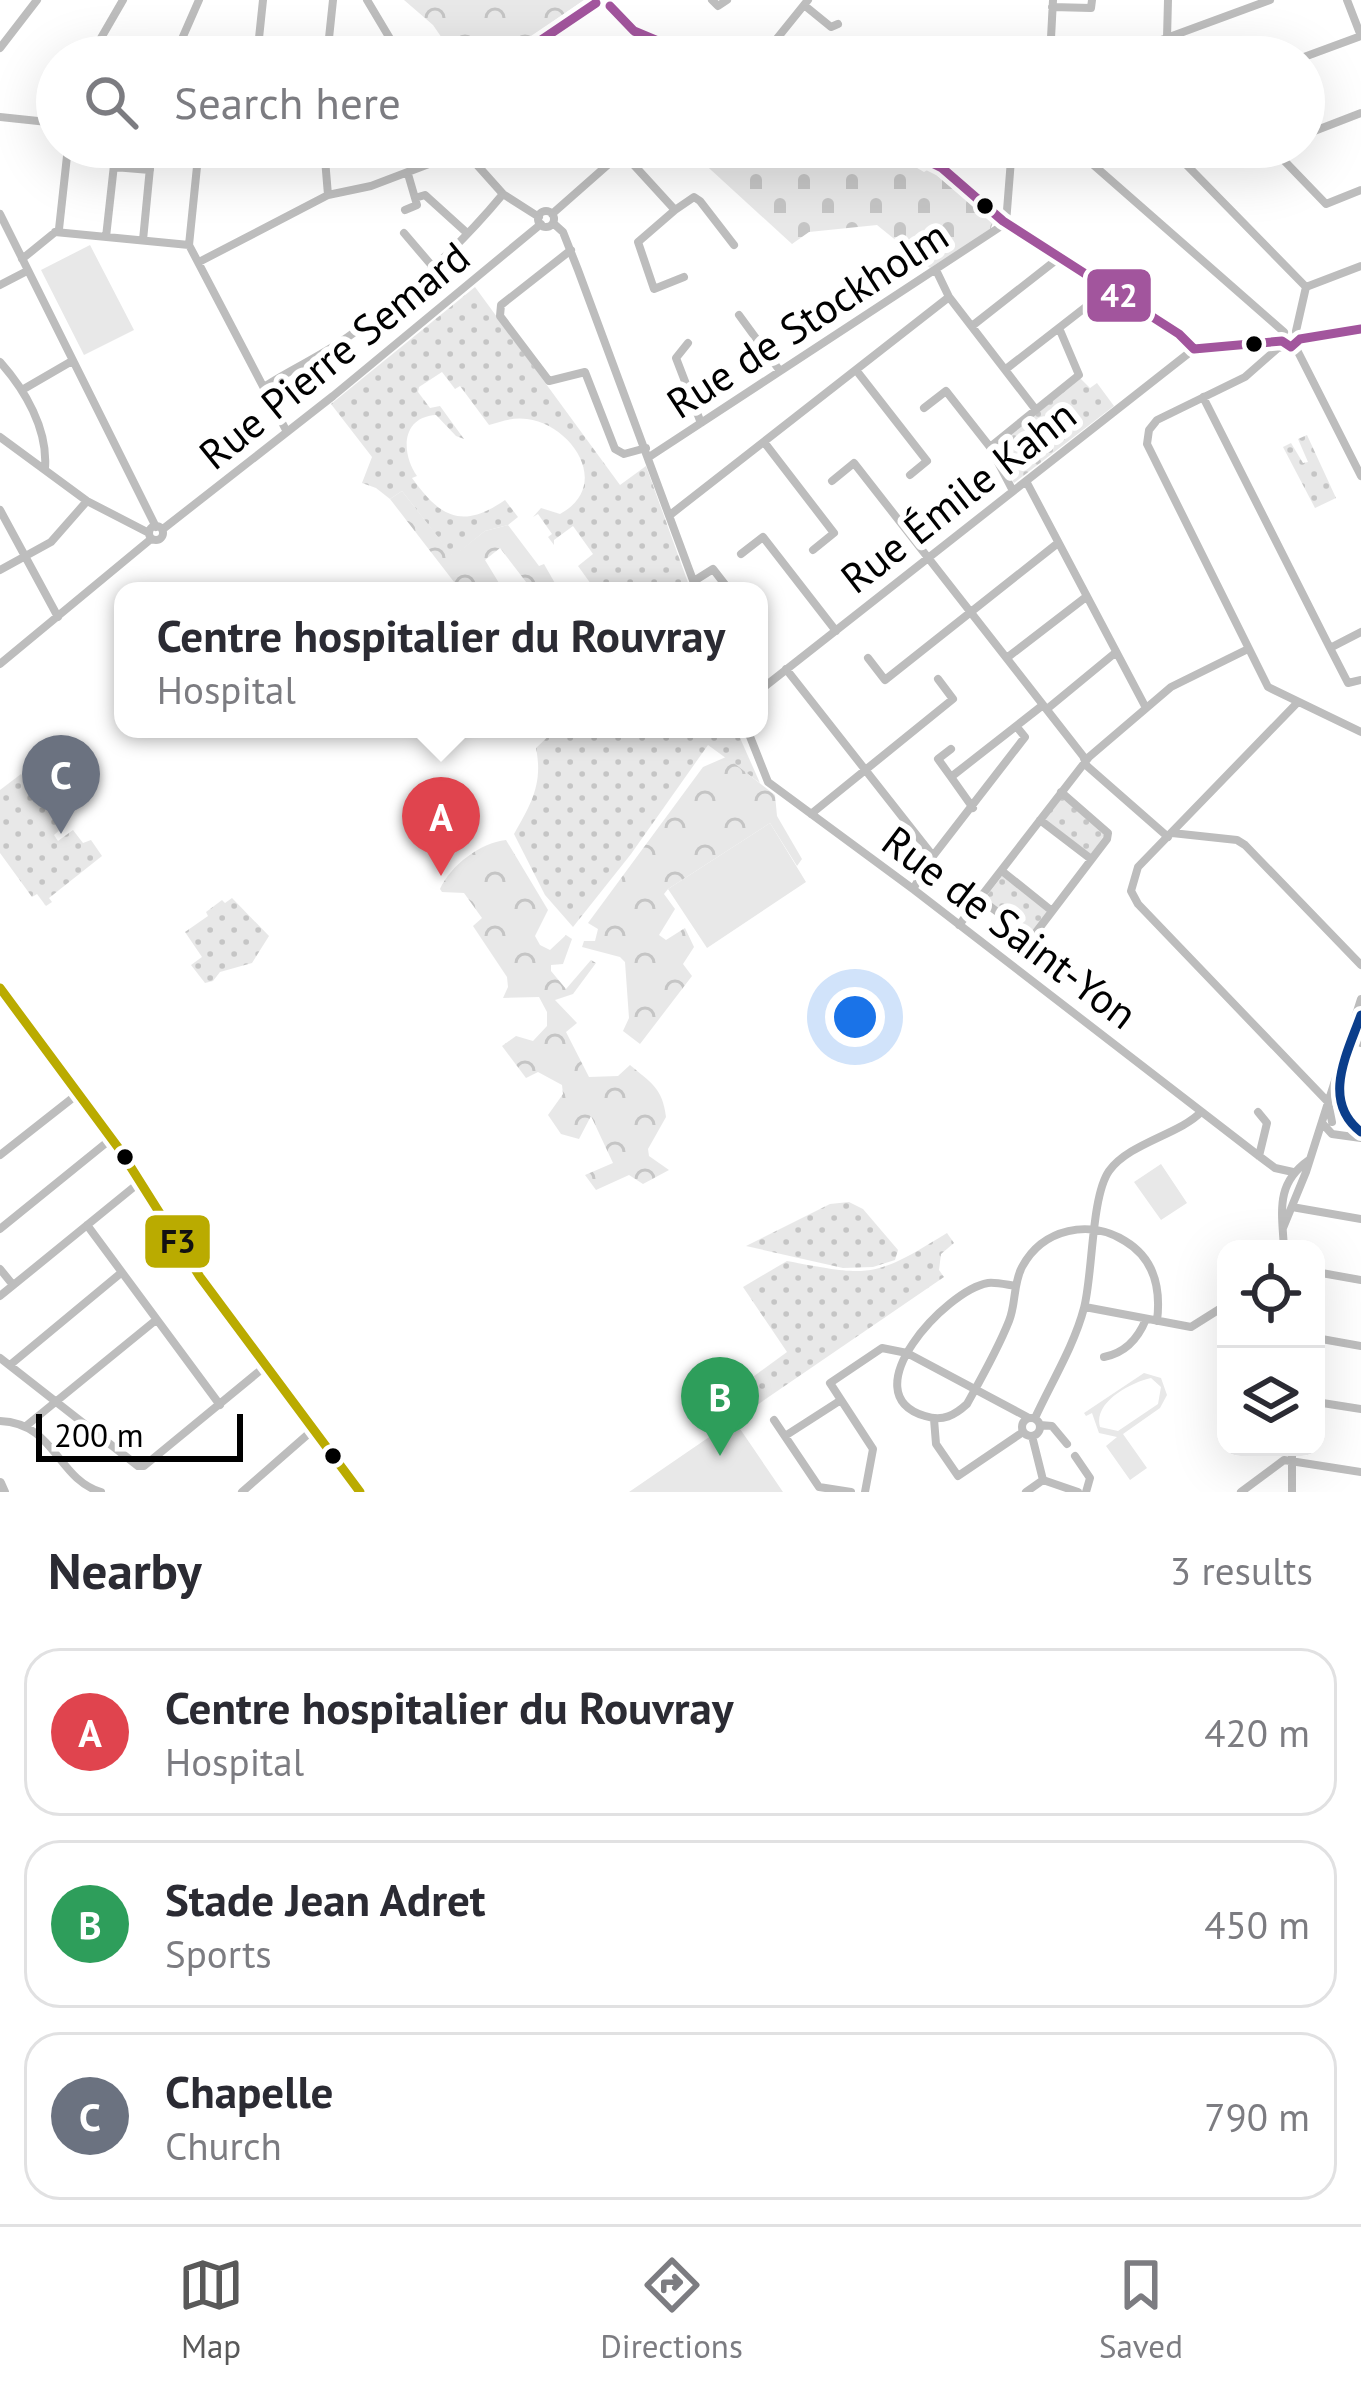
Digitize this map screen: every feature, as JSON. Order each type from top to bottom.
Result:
[{"type":"main road","points":[[0,1483],[4,1492]]},
{"type":"street","points":[[0,48],[37,0]]},
{"type":"street","points":[[102,36],[123,0]]},
{"type":"street","points":[[183,36],[199,0]]},
{"type":"street","points":[[259,36],[263,0]]},
{"type":"street","points":[[329,36],[333,0]]},
{"type":"street","points":[[367,0],[388,36]]},
{"type":"street","points":[[712,0],[718,6],[727,0]]},
{"type":"street","points":[[1051,36],[1053,3],[1091,8],[1092,0]]},
{"type":"street","points":[[1166,36],[1168,0]]},
{"type":"street","points":[[1171,36],[1270,0]]},
{"type":"street","points":[[1325,49],[1361,36],[1347,0]]},
{"type":"street","points":[[547,36],[596,2],[613,3],[634,32],[644,36]]},
{"type":"street","points":[[779,36],[806,2],[831,27],[838,24]]},
{"type":"street","points":[[1325,127],[1361,113]]},
{"type":"street","points":[[0,118],[36,121]]},
{"type":"street","points":[[22,260],[59,229],[66,168]]},
{"type":"street","points":[[106,237],[114,168]]},
{"type":"street","points":[[132,168],[150,170],[143,240]]},
{"type":"street","points":[[197,168],[190,245],[287,432]]},
{"type":"street","points":[[326,168],[328,195]]},
{"type":"street","points":[[199,262],[328,195],[421,168]]},
{"type":"street","points":[[479,168],[503,194],[540,220],[553,219],[605,168]]},
{"type":"street","points":[[640,168],[676,210]]},
{"type":"street","points":[[942,168],[1006,224]]},
{"type":"street","points":[[1006,224],[1010,168]]},
{"type":"street","points":[[1097,168],[1291,339],[1361,476]]},
{"type":"street","points":[[1190,168],[1306,287]]},
{"type":"street","points":[[1292,168],[1326,203],[1361,190]]},
{"type":"street","points":[[405,211],[418,205],[408,174]]},
{"type":"street","points":[[264,386],[352,335],[433,267],[503,194]]},
{"type":"street","points":[[415,198],[425,195],[467,233]]},
{"type":"street","points":[[684,278],[654,289],[638,242],[694,197],[734,245]]},
{"type":"street","points":[[0,214],[155,532]]},
{"type":"street","name":"Rue de Stockholm","points":[[553,219],[571,250],[648,452],[701,423],[1006,224],[1179,334],[1194,349]]},
{"type":"street","name":"Rue Pierre Semard","points":[[0,664],[540,220]]},
{"type":"street","points":[[55,232],[190,245]]},
{"type":"street","points":[[404,233],[433,267]]},
{"type":"street","points":[[571,250],[498,310],[549,381],[585,371],[615,449],[624,454],[648,452],[695,582]]},
{"type":"street","points":[[972,326],[1060,257]]},
{"type":"street","points":[[1306,287],[1361,266]]},
{"type":"street","points":[[936,270],[949,298],[1036,410]]},
{"type":"street","points":[[0,285],[27,272]]},
{"type":"street","points":[[1306,287],[1291,339],[1245,377],[1157,421],[1149,430],[1147,444],[1268,687],[1361,732]]},
{"type":"street","points":[[1006,370],[1109,289]]},
{"type":"street","points":[[670,515],[949,298]]},
{"type":"street","points":[[739,315],[780,370]]},
{"type":"street","points":[[990,447],[1079,375],[1059,328]]},
{"type":"street","points":[[1194,349],[1361,329]]},
{"type":"street","points":[[688,343],[676,358],[701,423]]},
{"type":"street","name":"Rue Émile Kahn","points":[[768,684],[1194,349]]},
{"type":"street","points":[[22,390],[72,361]]},
{"type":"street","points":[[0,362],[22,390],[43,442],[45,468]]},
{"type":"street","points":[[856,370],[927,461],[910,475]]},
{"type":"street","points":[[924,408],[946,391],[990,447],[1013,491]]},
{"type":"street","points":[[1203,397],[1348,683],[1361,680]]},
{"type":"street","points":[[0,437],[87,501],[155,532]]},
{"type":"street","points":[[764,442],[834,533],[813,550]]},
{"type":"street","points":[[832,481],[854,463],[1085,761],[1170,835],[1237,840],[1361,965]]},
{"type":"street","points":[[1026,481],[1146,708]]},
{"type":"street","points":[[0,569],[27,558],[63,532],[87,501]]},
{"type":"street","points":[[0,510],[58,616]]},
{"type":"street","points":[[741,554],[763,537],[836,631]]},
{"type":"street","points":[[868,658],[885,680],[1058,543]]},
{"type":"street","points":[[700,582],[712,569],[723,582]]},
{"type":"street","points":[[1008,657],[1086,597]]},
{"type":"street","points":[[1330,648],[1361,632]]},
{"type":"street","points":[[959,926],[1085,761],[1171,687],[1248,649]]},
{"type":"street","points":[[951,777],[1116,653]]},
{"type":"street","points":[[786,669],[933,856]]},
{"type":"street","points":[[812,814],[953,699],[938,679]]},
{"type":"street","points":[[1298,701],[1134,874],[1131,891],[1138,904],[1328,1102]]},
{"type":"street","points":[[913,889],[1025,737],[1016,725]]},
{"type":"street","name":"Rue de Saint-Yon","points":[[750,738],[766,780],[1275,1168],[1285,1184]]},
{"type":"street","points":[[951,748],[938,759],[973,808]]},
{"type":"street","points":[[980,898],[1034,935],[1091,860],[1108,833],[1060,792]]},
{"type":"street","points":[[1040,820],[1091,860]]},
{"type":"street","points":[[1002,871],[1052,911]]},
{"type":"street","points":[[0,988],[112,1138],[193,1267],[360,1492]]},
{"type":"street","points":[[1283,1228],[1315,1142],[1327,1124],[1328,1102],[1356,1041],[1361,999]]},
{"type":"street","points":[[0,1007],[10,1004]]},
{"type":"street","points":[[78,1094],[112,1138]]},
{"type":"street","points":[[0,1156],[78,1094]]},
{"type":"street","points":[[1042,1480],[1022,1424],[1034,1420],[1084,1307],[1105,1178],[1139,1148],[1170,1128],[1192,1122],[1202,1112]]},
{"type":"street","points":[[1258,1112],[1267,1123],[1259,1156]]},
{"type":"street","points":[[1327,1124],[1361,1138]]},
{"type":"street","points":[[0,1228],[112,1138]]},
{"type":"street","points":[[1284,1240],[1285,1184],[1310,1160]]},
{"type":"street","name":"Rue de Saint-Yon","points":[[1275,1168],[1293,1172]]},
{"type":"street","points":[[1293,1172],[1299,1186]]},
{"type":"street","points":[[0,1296],[140,1182]]},
{"type":"street","points":[[1285,1184],[1299,1186]]},
{"type":"street","points":[[1281,1200],[1292,1207],[1361,1219]]},
{"type":"street","points":[[87,1225],[220,1405]]},
{"type":"street","points":[[1016,1286],[982,1285],[922,1327],[899,1370],[900,1393],[918,1414],[934,1419],[956,1414],[976,1388],[1009,1322],[1022,1268],[1045,1242],[1074,1228],[1090,1227],[1128,1243],[1150,1266],[1160,1300],[1152,1320],[1134,1341],[1104,1358]]},
{"type":"street","points":[[0,1268],[13,1285]]},
{"type":"street","points":[[10,1365],[122,1273]]},
{"type":"street","points":[[1325,1274],[1361,1280]]},
{"type":"street","points":[[1084,1307],[1191,1328],[1217,1311]]},
{"type":"street","points":[[26,1426],[156,1320]]},
{"type":"street","points":[[1325,1340],[1361,1346]]},
{"type":"street","points":[[865,1492],[873,1448],[830,1383],[882,1348],[907,1353],[1052,1426],[1067,1444]]},
{"type":"street","points":[[0,1358],[138,1466],[144,1466],[267,1365]]},
{"type":"street","points":[[785,1436],[841,1400]]},
{"type":"street","points":[[1325,1403],[1361,1409]]},
{"type":"street","points":[[934,1419],[936,1444],[958,1476],[1040,1431],[1034,1420]]},
{"type":"street","points":[[774,1420],[818,1486],[851,1492]]},
{"type":"street","points":[[0,1421],[26,1426],[41,1435],[84,1486],[101,1492]]},
{"type":"street","points":[[247,1490],[314,1429]]},
{"type":"street","points":[[1042,1480],[1082,1492],[1090,1478],[1075,1456]]},
{"type":"street","points":[[1292,1456],[1292,1492]]},
{"type":"street","points":[[1241,1492],[1284,1460],[1361,1472]]},
{"type":"street","points":[[1025,1492],[1042,1480]]},
{"type":"green space","points":[[404,0],[584,0],[532,36],[441,36]]},
{"type":"green space","points":[[709,168],[929,169],[993,222],[990,231],[930,268],[877,225],[809,232],[792,244]]},
{"type":"green space","points":[[90,245],[134,330],[84,355],[41,270]]},
{"type":"green space","points":[[475,287],[620,485],[646,466],[688,582],[590,582],[578,566],[593,554],[573,526],[554,545],[538,514],[533,517],[541,508],[560,514],[583,488],[585,473],[571,444],[559,432],[527,419],[489,425],[460,386],[455,389],[442,372],[418,392],[430,408],[440,406],[464,439],[436,415],[416,422],[407,438],[408,457],[417,476],[412,478],[432,502],[453,515],[476,515],[505,500],[518,517],[485,531],[453,557],[402,491],[390,499],[362,483],[372,457],[331,404]]},
{"type":"green space","points":[[1080,378],[1090,388],[1097,383],[1114,406],[1014,483],[994,446]]},
{"type":"green space","points":[[1307,435],[1336,498],[1315,508],[1283,447],[1291,443],[1303,463],[1308,462],[1298,439]]},
{"type":"green space","points":[[402,491],[453,556],[485,531],[508,525],[554,582],[526,582],[500,548],[485,560],[498,582],[454,582],[390,499]]},
{"type":"green space","points":[[547,738],[740,738],[760,783],[708,745],[573,927],[545,895],[514,834],[534,792],[536,748]]},
{"type":"green space","points":[[726,757],[775,795],[777,816],[802,859],[797,866],[770,823],[668,889],[664,894],[675,909],[659,935],[666,940],[685,928],[694,947],[683,964],[692,976],[640,1044],[623,1031],[629,1018],[625,962],[582,947],[584,941],[595,941],[598,929],[588,923],[703,767]]},
{"type":"green space","points":[[21,774],[62,828],[54,835],[58,841],[73,830],[83,843],[91,840],[102,856],[49,898],[52,902],[46,906],[37,894],[32,897],[0,853],[0,790]]},
{"type":"green space","points":[[1062,797],[1105,834],[1090,856],[1044,820]]},
{"type":"green space","points":[[770,823],[806,882],[707,948],[668,889]]},
{"type":"green space","points":[[506,840],[548,910],[535,936],[540,945],[550,950],[566,935],[572,939],[563,964],[551,965],[551,971],[566,989],[591,960],[596,963],[573,994],[555,1000],[577,1023],[566,1032],[589,1077],[618,1076],[630,1065],[662,1099],[666,1117],[648,1149],[649,1156],[669,1170],[643,1184],[629,1175],[596,1190],[585,1175],[613,1163],[591,1116],[579,1139],[561,1134],[548,1115],[563,1094],[562,1085],[538,1072],[526,1078],[502,1046],[516,1036],[533,1041],[547,1026],[547,1012],[539,997],[503,998],[507,977],[473,926],[482,918],[464,893],[440,889],[467,857]]},
{"type":"green space","points":[[1003,875],[1049,911],[1032,933],[985,898]]},
{"type":"green space","points":[[232,898],[269,936],[252,963],[220,972],[205,983],[191,965],[202,957],[185,932],[222,900]]},
{"type":"green space","points":[[1161,1164],[1187,1203],[1161,1220],[1134,1182]]},
{"type":"green space","points":[[849,1202],[863,1209],[898,1250],[895,1260],[843,1268],[746,1246],[830,1204]]},
{"type":"green space","points":[[947,1233],[954,1243],[941,1254],[939,1270],[944,1277],[738,1418],[724,1398],[787,1352],[743,1287],[787,1261],[837,1270],[871,1270],[903,1259]]},
{"type":"green space","points":[[1144,1373],[1161,1378],[1167,1395],[1160,1408],[1123,1434],[1147,1468],[1130,1480],[1106,1446],[1117,1437],[1099,1433],[1092,1413],[1084,1413]],"holes":[[[1151,1378],[1161,1387],[1158,1404],[1118,1431],[1100,1427],[1102,1410],[1123,1389]]]},
{"type":"green space","points":[[734,1420],[783,1492],[629,1492]]},
{"type":"transit line","name":"42","points":[[547,36],[596,3]]},
{"type":"transit line","name":"42","points":[[610,6],[634,31],[646,36]]},
{"type":"transit line","name":"42","points":[[942,168],[1003,221],[1179,334],[1194,349],[1282,341],[1291,347],[1300,339],[1361,329]]},
{"type":"transit line","name":"F3","points":[[0,988],[120,1150],[200,1277],[360,1492]]},
{"type":"transit line","points":[[1361,1015],[1344,1061],[1340,1092],[1349,1120],[1361,1132]]},
{"type":"place","name":"Chapelle","points":[[61,834]]},
{"type":"place","name":"Centre hospitalier du Rouvray","points":[[441,876]]},
{"type":"place","name":"Stade Jean Adret","points":[[720,1456]]}]
